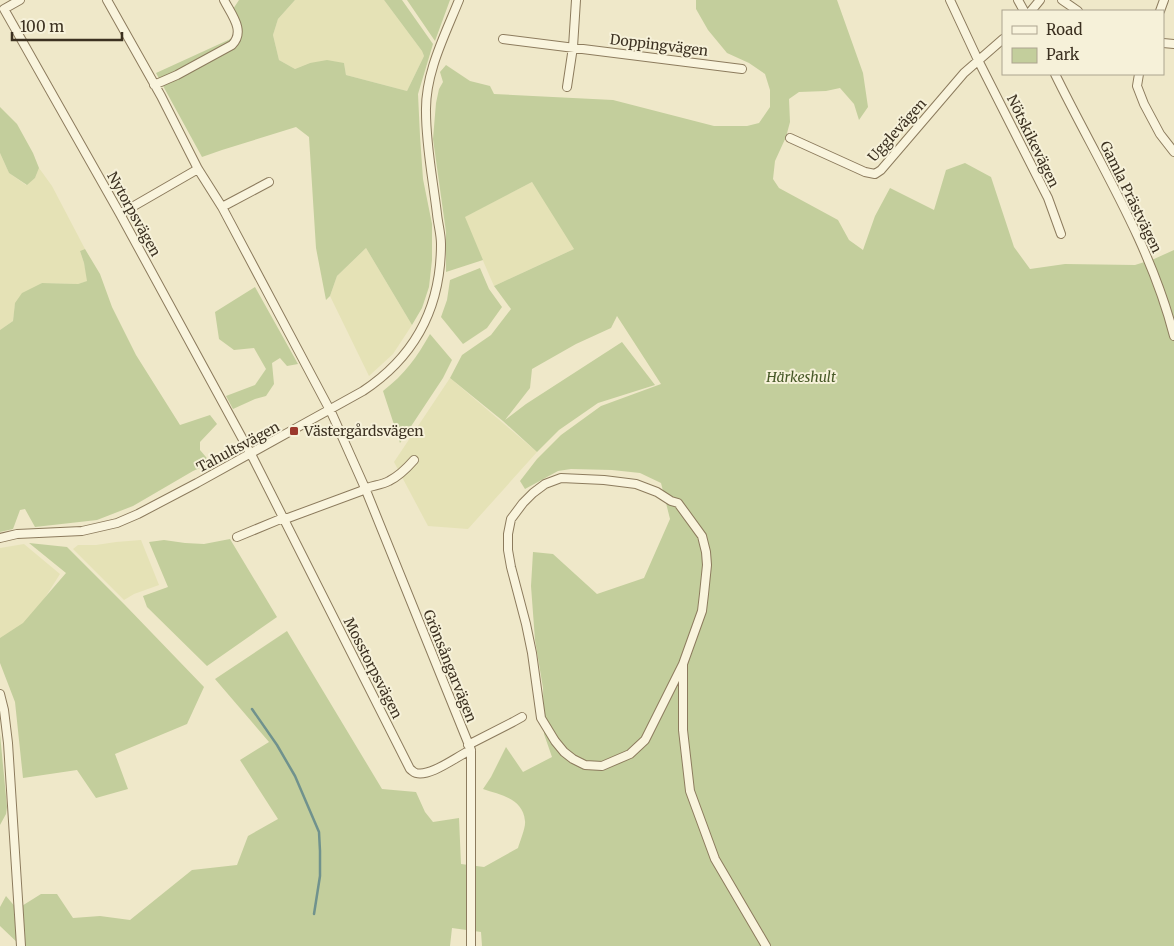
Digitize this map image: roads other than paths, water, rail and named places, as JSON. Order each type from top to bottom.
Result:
[{"type":"street","name":"Nytorpsvägen","points":[[20,0],[4,9],[120,214],[249,451]]},
{"type":"street","points":[[107,0],[198,169],[222,207],[330,410]]},
{"type":"street","points":[[154,85],[177,75],[232,45],[237,40],[237,26],[224,0]]},
{"type":"street","name":"Tahultsvägen","points":[[0,538],[17,534],[82,531],[117,523],[144,511],[249,451],[330,410],[377,382],[401,359],[420,333],[428,316],[438,283],[441,242],[428,142],[426,110],[428,86],[435,61],[459,0]]},
{"type":"street","points":[[566,87],[573,47],[576,0]]},
{"type":"street","name":"Nötskikevägen","points":[[950,0],[978,60],[1048,198],[1061,234]]},
{"type":"street","points":[[1032,10],[1040,0]]},
{"type":"street","points":[[1062,0],[1077,10]]},
{"type":"street","name":"Doppingvägen","points":[[503,39],[742,69]]},
{"type":"street","name":"Ugglevägen","points":[[790,138],[864,172],[875,174],[881,170],[964,73],[1002,40]]},
{"type":"street","name":"Gamla Prästvägen","points":[[1056,75],[1138,237],[1155,279],[1174,336]]},
{"type":"street","points":[[1139,75],[1137,86],[1144,104],[1160,134],[1174,152]]},
{"type":"street","points":[[120,214],[198,169]]},
{"type":"street","points":[[222,207],[269,182]]},
{"type":"street","name":"Grönsångarvägen","points":[[330,410],[365,488],[469,748],[471,946]]},
{"type":"street","name":"Mosstorpsvägen","points":[[249,451],[410,769],[415,773],[423,774],[431,771],[522,717]]},
{"type":"street","points":[[237,536],[365,488],[388,482],[402,473],[414,460]]},
{"type":"street","points":[[683,664],[645,740],[630,754],[602,766],[585,765],[564,752],[541,718],[532,653],[508,550],[508,534],[512,519],[533,493],[545,484],[561,478],[636,484],[678,503],[702,536],[707,565],[702,611],[683,664],[683,730],[690,791],[715,859],[766,946]]},
{"type":"street","points":[[0,694],[8,743],[21,946]]},
{"type":"waterway","points":[[252,709],[277,745],[295,776],[319,832],[320,876],[314,914]]},
{"type":"place","name":"Västergårdsvägen","points":[[294,431]]},
{"type":"park label","name":"Härkeshult","points":[[801,377]]}]
